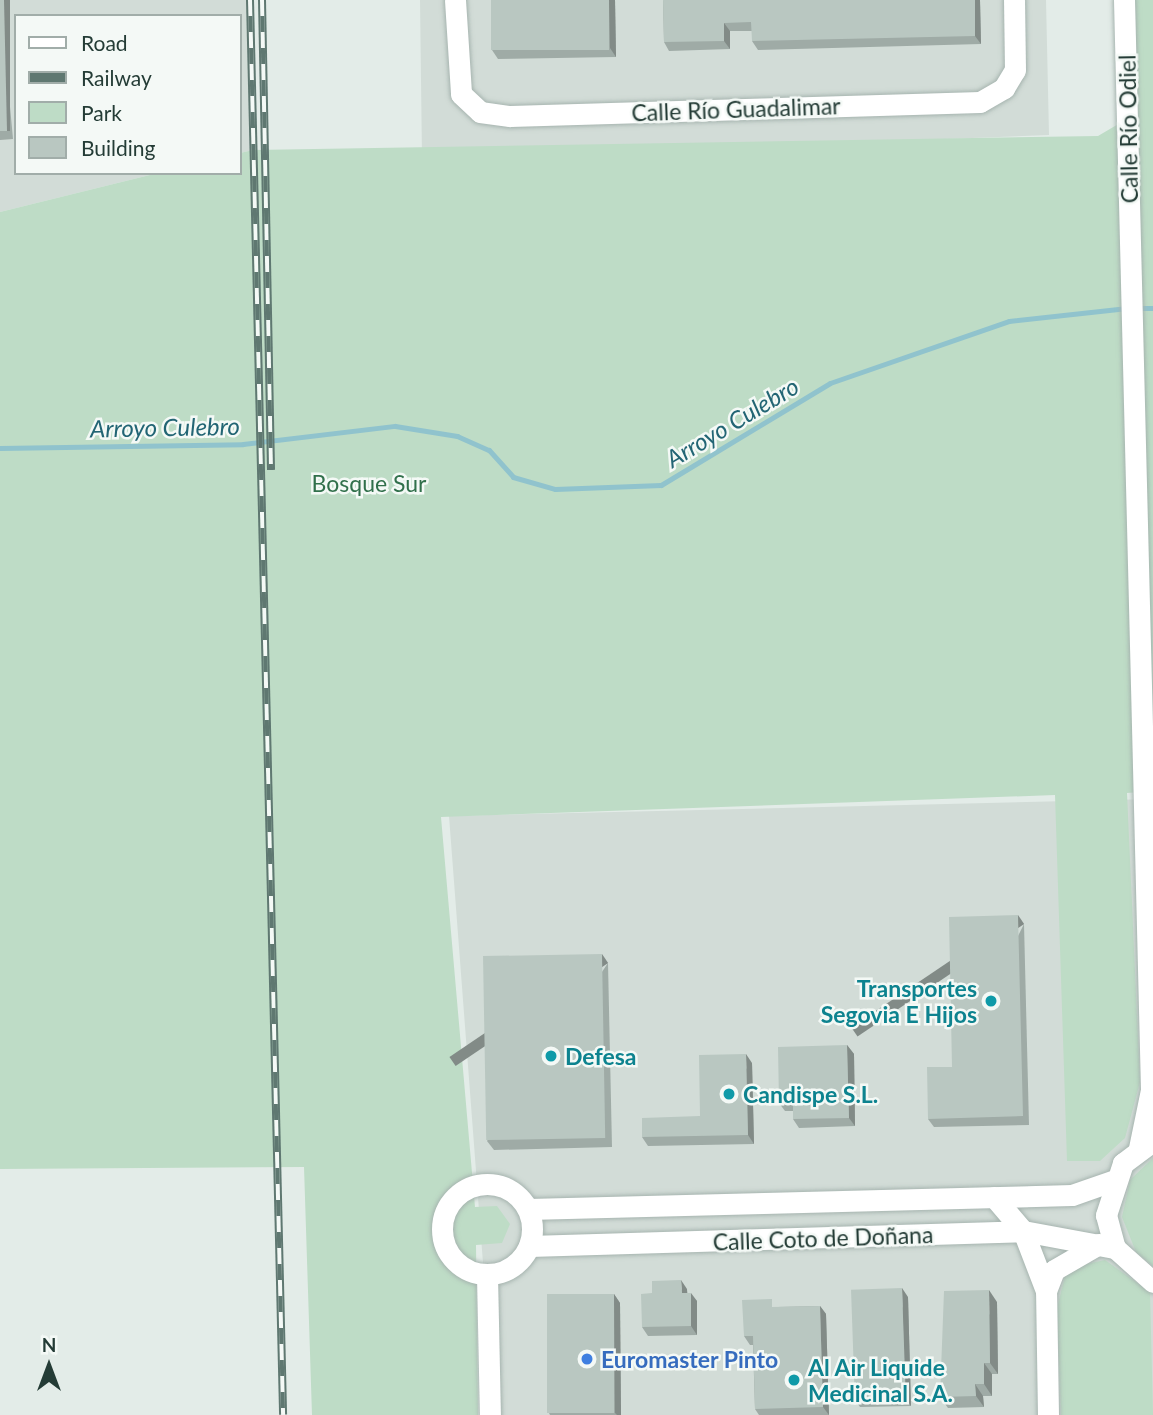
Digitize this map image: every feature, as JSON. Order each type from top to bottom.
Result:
[{"type":"street","name":"Calle Río Guadalimar","points":[[455,0],[457,76],[467,103],[510,116],[979,102],[1004,88],[1016,59],[1014,0]]},
{"type":"street","name":"Calle Río Odiel","points":[[1125,0],[1151,1090],[1146,1145]]},
{"type":"street","points":[[1107,1246],[1106,1215],[1112,1181],[1146,1145]]},
{"type":"street","name":"Calle Coto de Doñana","points":[[528,1209],[1072,1195],[1112,1181]]},
{"type":"street","points":[[490,1184],[513,1192],[528,1209],[529,1246],[515,1265],[487,1275],[465,1270],[447,1252],[441,1226],[450,1201],[490,1184]]},
{"type":"street","points":[[994,1197],[1023,1231],[1046,1291],[1048,1415]]},
{"type":"street","name":"Calle Coto de Doñana","points":[[529,1246],[1023,1231],[1107,1246]]},
{"type":"street","points":[[1107,1246],[1153,1282]]},
{"type":"street","points":[[1046,1291],[1054,1270],[1107,1246]]},
{"type":"street","points":[[487,1275],[490,1415]]},
{"type":"shaded area","points":[[0,0],[250,0],[253,150],[242,153],[242,14],[14,14],[14,175],[150,175],[0,212]]},
{"type":"shaded area","points":[[420,0],[1046,0],[1049,135],[422,159]]},
{"type":"shaded area","points":[[1153,799],[1153,1415],[481,1415],[484,1276],[449,816]]},
{"type":"green space","name":"Bosque Sur","points":[[1135,0],[1153,0],[1153,791],[1127,793],[1140,1082],[1125,1138],[1100,1161],[1067,1161],[1055,795],[441,817],[475,1207],[497,1206],[510,1224],[502,1243],[476,1245],[478,1415],[312,1415],[304,1167],[0,1169],[0,212],[150,175],[242,175],[242,153],[253,150],[1098,136],[1137,113]]},
{"type":"green space","points":[[1153,1158],[1153,1266],[1136,1252],[1122,1217],[1130,1180]]},
{"type":"green space","points":[[1105,1260],[1150,1292],[1153,1415],[1061,1415],[1057,1308],[1067,1268]]},
{"type":"building","points":[[0,0],[4,0],[7,131],[0,131]]},
{"type":"building","points":[[491,0],[609,0],[609,50],[491,50]]},
{"type":"building","points":[[663,0],[975,0],[975,36],[752,41],[751,22],[724,23],[724,41],[664,42]]},
{"type":"building","name":"Transportes Segovia E Hijos","points":[[1018,915],[1023,1116],[928,1119],[927,1067],[952,1067],[949,917]]},
{"type":"building","name":"Defesa","points":[[602,954],[605,1138],[486,1140],[483,956]]},
{"type":"building","points":[[847,1045],[849,1118],[793,1119],[793,1102],[779,1103],[778,1047]]},
{"type":"building","name":"Candispe S.L.","points":[[746,1054],[748,1135],[642,1137],[642,1118],[700,1116],[699,1055]]},
{"type":"building","points":[[681,1280],[682,1293],[691,1293],[691,1326],[642,1327],[641,1294],[652,1293],[652,1281]]},
{"type":"building","points":[[902,1288],[906,1397],[855,1399],[851,1290]]},
{"type":"building","points":[[989,1290],[990,1363],[984,1363],[984,1384],[975,1384],[976,1396],[940,1397],[944,1291]]},
{"type":"building","name":"Euromaster Pinto","points":[[547,1294],[614,1294],[614,1413],[547,1413]]},
{"type":"building","name":"Al Air Liquide Medicinal S.A.","points":[[772,1299],[772,1307],[820,1306],[823,1407],[755,1409],[753,1336],[744,1336],[742,1300]]},
{"type":"waterway","name":"Arroyo Culebro","points":[[0,448],[243,444],[395,426],[457,436],[489,450],[513,477],[555,489],[661,485],[830,383],[1009,321],[1127,308]]},
{"type":"waterway","name":"Arroyo Culebro","points":[[1137,308],[1153,308]]},
{"type":"railway","points":[[250,0],[283,1415]]},
{"type":"railway","points":[[262,0],[271,470]]},
{"type":"place","name":"Transportes Segovia E Hijos","points":[[991,1001]]},
{"type":"place","name":"Defesa","points":[[551,1056]]},
{"type":"place","name":"Candispe S.L.","points":[[729,1094]]},
{"type":"place","name":"Euromaster Pinto","points":[[587,1359]]},
{"type":"place","name":"Al Air Liquide Medicinal S.A.","points":[[794,1380]]}]
